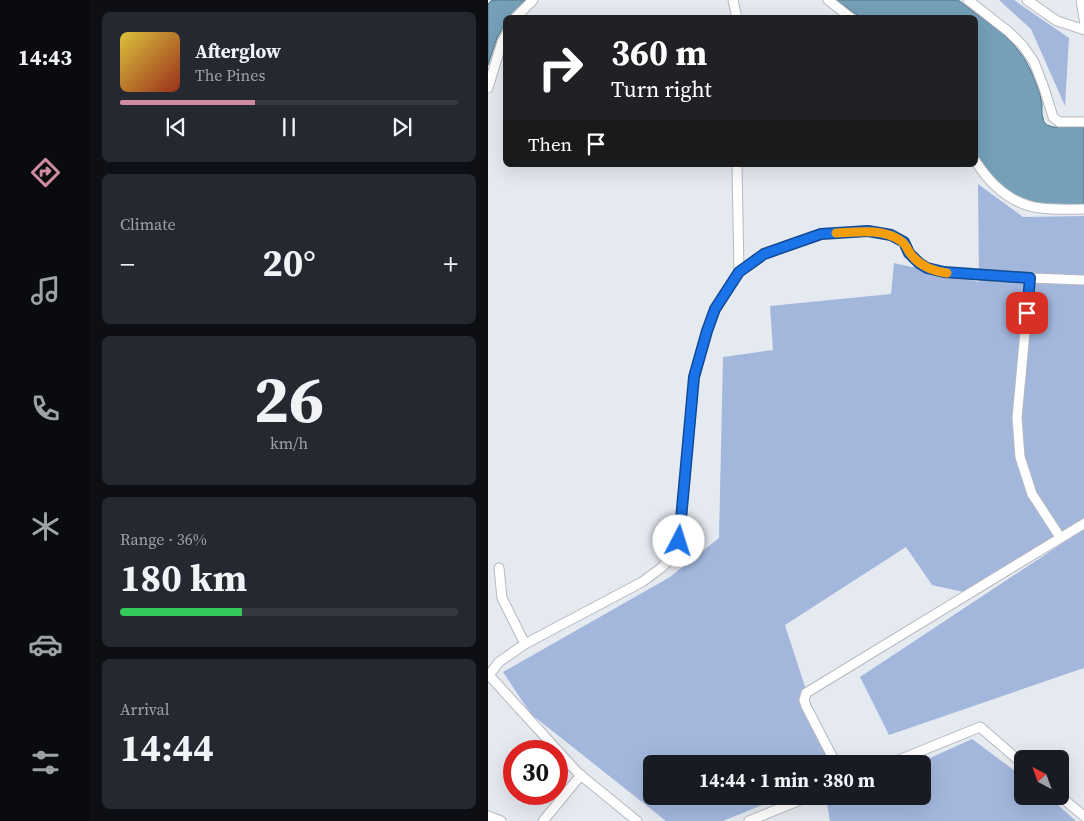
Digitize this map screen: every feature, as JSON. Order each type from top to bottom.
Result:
[{"type":"street","points":[[518,15],[533,0]]},
{"type":"street","points":[[733,0],[736,15]]},
{"type":"street","points":[[828,0],[847,15]]},
{"type":"street","points":[[968,0],[1009,32],[1023,46],[1034,62],[1053,117],[1059,122],[1084,122]]},
{"type":"street","points":[[1027,0],[1057,21],[1084,30]]},
{"type":"street","points":[[1081,0],[1084,25]]},
{"type":"street","points":[[488,88],[503,40]]},
{"type":"street","points":[[978,165],[991,182],[1003,193],[1018,202],[1039,208],[1084,209]]},
{"type":"street","points":[[738,167],[739,272]]},
{"type":"street","points":[[637,821],[581,775],[488,675],[499,662],[525,644],[642,582],[673,556],[679,541],[694,377],[715,309],[739,272],[764,254],[821,234],[868,231],[891,235],[904,242],[909,253],[919,263],[927,268],[944,272],[1084,280]]},
{"type":"street","points":[[1030,278],[1017,418],[1020,457],[1032,494],[1060,537]]},
{"type":"street","points":[[831,755],[806,706],[804,700],[806,693],[1084,523]]},
{"type":"street","points":[[499,568],[502,598],[525,644]]},
{"type":"street","points":[[911,755],[980,726],[1014,756]]},
{"type":"street","points":[[543,821],[581,775]]},
{"type":"street","points":[[1069,804],[1084,817]]},
{"type":"street","points":[[749,821],[788,805]]},
{"type":"street","points":[[488,816],[501,821]]},
{"type":"shaded area","points":[[492,0],[525,0],[512,15],[503,15],[503,28],[497,38],[488,65],[488,4]]},
{"type":"shaded area","points":[[836,0],[958,0],[978,15],[857,15]]},
{"type":"shaded area","points":[[999,0],[1014,0],[1069,38],[1065,106],[1031,29]]},
{"type":"shaded area","points":[[978,15],[1002,33],[1024,58],[1040,94],[1044,122],[1053,127],[1084,127],[1084,204],[1049,205],[1025,200],[1006,190],[978,158]]},
{"type":"shaded area","points":[[978,184],[1023,217],[1084,216],[1084,522],[972,594],[932,585],[906,547],[785,625],[827,755],[643,755],[643,803],[568,743],[568,740],[564,740],[531,714],[503,672],[670,577],[719,538],[723,357],[773,350],[770,306],[891,294],[894,263],[979,282]]},
{"type":"shaded area","points":[[1084,529],[1084,668],[889,735],[860,677]]},
{"type":"shaded area","points":[[972,739],[1014,770],[1014,805],[1058,805],[1076,821],[830,821],[827,805],[931,805],[931,758]]},
{"type":"shaded area","points":[[646,805],[762,805],[723,821],[666,821]]},
{"type":"slow traffic","points":[[836,233],[868,231],[891,235],[904,242],[909,253],[919,263],[927,268],[947,273]]},
{"type":"route","points":[[679,541],[694,377],[707,331],[715,309],[739,272],[764,254],[821,234],[868,231],[891,235],[904,242],[909,253],[927,268],[944,272],[1030,278],[1027,313]]}]
